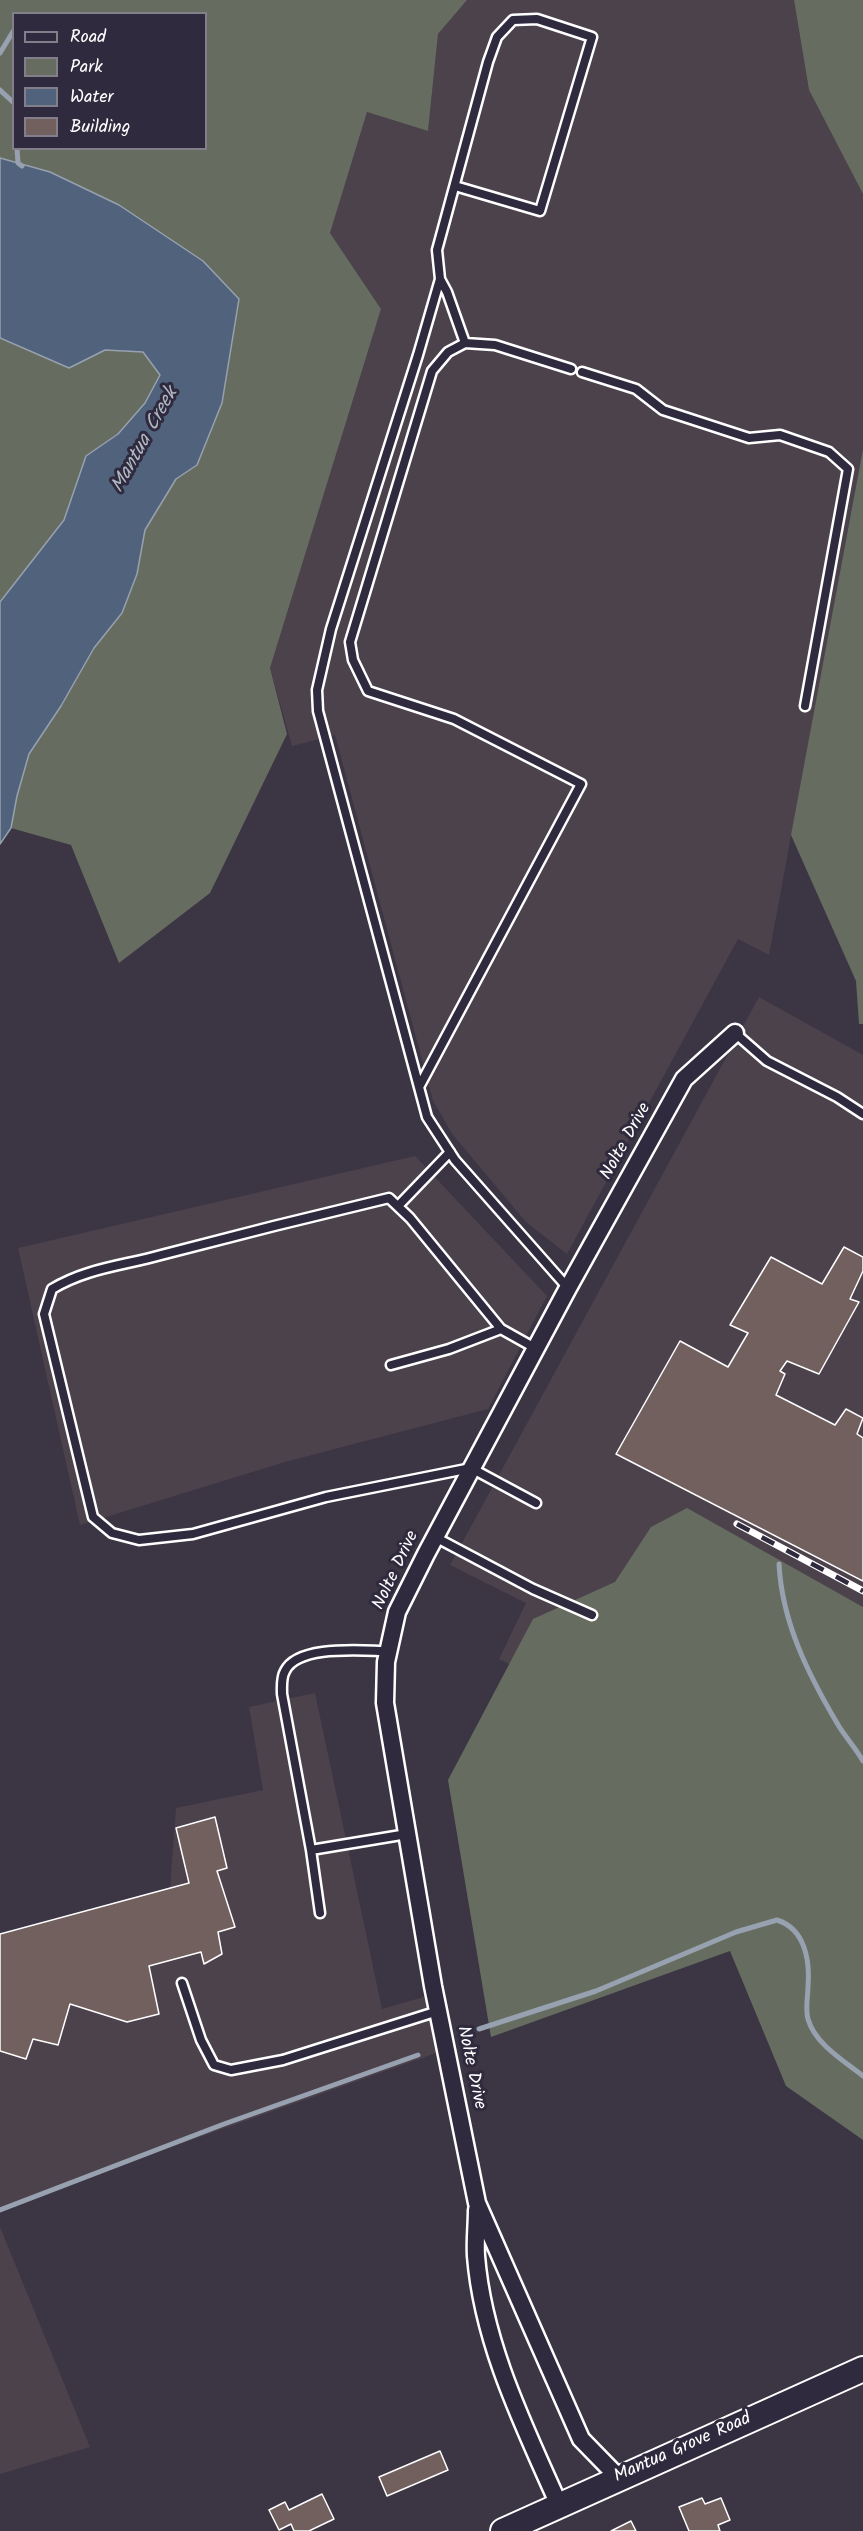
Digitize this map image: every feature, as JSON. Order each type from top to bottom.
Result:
[{"type":"main road","name":"Mantua Grove Road","points":[[503,2531],[863,2369]]},
{"type":"street","name":"Nolte Drive","points":[[620,2478],[581,2439],[477,2203],[438,2011],[385,1703],[388,1651],[397,1612],[435,1537],[535,1348],[684,1079],[735,1033]]},
{"type":"street","name":"Nolte Drive","points":[[477,2203],[476,2256],[495,2349],[514,2404],[559,2505]]},
{"type":"lane","points":[[455,186],[540,211],[592,37],[537,19],[513,20],[497,37],[488,62],[437,250],[440,279],[331,628],[317,690],[318,711],[427,1117],[450,1152],[568,1288]]},
{"type":"lane","points":[[440,279],[465,343]]},
{"type":"lane","points":[[419,1087],[581,784],[454,719],[368,691],[353,660],[350,642],[432,371],[448,352],[465,343],[495,345],[571,369]]},
{"type":"lane","points":[[582,372],[636,389],[663,410],[749,438],[780,435],[830,452],[848,469],[805,706]]},
{"type":"lane","points":[[735,1033],[767,1061],[837,1097],[863,1114]]},
{"type":"lane","points":[[398,1206],[450,1152]]},
{"type":"lane","points":[[535,1348],[501,1329],[389,1198],[71,1277],[52,1289],[44,1314],[93,1517],[112,1533],[139,1540],[193,1534],[326,1497],[471,1468],[536,1503]]},
{"type":"lane","points":[[391,1365],[449,1349],[501,1329]]},
{"type":"lane","points":[[435,1537],[533,1588],[592,1615]]},
{"type":"lane","points":[[320,1913],[311,1850],[282,1694],[282,1681],[286,1669],[297,1660],[322,1652],[388,1651]]},
{"type":"lane","points":[[311,1850],[407,1834]]},
{"type":"lane","points":[[182,1983],[201,2040],[214,2065],[231,2070],[283,2060],[438,2011]]},
{"type":"shaded area","points":[[467,0],[794,0],[809,90],[863,194],[863,449],[769,955],[738,939],[567,1254],[526,1222],[453,1135],[433,1101],[335,735],[292,746],[270,668],[381,309],[330,233],[367,112],[428,131],[438,34]]},
{"type":"shaded area","points":[[759,997],[863,1055],[863,1607],[743,1540],[595,1707],[499,1659],[526,1603],[450,1565]]},
{"type":"shaded area","points":[[415,1156],[547,1296],[488,1409],[285,1462],[80,1525],[18,1248]]},
{"type":"shaded area","points":[[315,1693],[382,2009],[444,1991],[453,2047],[0,2208],[0,1936],[170,1889],[176,1808],[263,1790],[249,1707]]},
{"type":"shaded area","points":[[0,2227],[90,2447],[0,2474]]},
{"type":"green space","points":[[0,0],[467,0],[438,34],[428,131],[367,112],[330,233],[381,309],[270,668],[287,734],[210,893],[119,963],[71,845],[11,828],[29,754],[61,706],[94,648],[122,613],[137,574],[145,530],[176,479],[197,465],[222,403],[239,299],[119,205],[50,172],[0,158]]},
{"type":"green space","points":[[794,0],[863,0],[863,194],[809,90]]},
{"type":"green space","points":[[0,338],[69,368],[105,350],[143,352],[160,375],[145,403],[118,434],[86,456],[64,520],[0,602]]},
{"type":"green space","points":[[863,449],[863,1024],[859,1024],[856,981],[791,835]]},
{"type":"green space","points":[[687,1508],[863,1607],[863,2140],[786,2086],[730,1951],[491,2037],[448,1780],[533,1619],[615,1582],[651,1527]]},
{"type":"water","name":"Mantua Creek","points":[[0,158],[50,172],[119,205],[203,261],[239,299],[222,403],[197,465],[176,479],[145,530],[137,574],[122,613],[94,648],[61,706],[29,754],[11,828],[0,844],[0,602],[64,520],[86,456],[118,434],[145,403],[160,375],[143,352],[105,350],[69,368],[0,338]]},
{"type":"building","points":[[844,1247],[863,1257],[863,1271],[850,1299],[859,1302],[819,1374],[787,1361],[780,1371],[785,1374],[776,1395],[835,1425],[846,1409],[863,1418],[857,1434],[863,1438],[863,1581],[616,1454],[680,1341],[728,1367],[748,1333],[730,1325],[771,1257],[822,1284]]},
{"type":"building","points":[[215,1817],[227,1868],[217,1871],[235,1927],[218,1932],[222,1954],[204,1964],[201,1952],[149,1966],[159,2014],[127,2022],[70,2004],[58,2045],[33,2039],[26,2059],[0,2051],[0,1934],[189,1883],[176,1828]]},
{"type":"building","points":[[440,2451],[448,2470],[387,2496],[379,2477]]},
{"type":"building","points":[[322,2494],[334,2519],[309,2531],[294,2531],[291,2524],[279,2530],[269,2510],[285,2502],[289,2510]]},
{"type":"building","points":[[702,2498],[705,2504],[721,2498],[730,2520],[718,2525],[720,2531],[689,2531],[679,2507]]},
{"type":"building","points":[[631,2521],[636,2531],[611,2531]]},
{"type":"waterway","points":[[0,53],[12,33]]},
{"type":"waterway","points":[[0,90],[12,101]]},
{"type":"waterway","points":[[17,150],[18,163],[22,166]]},
{"type":"waterway","points":[[779,1564],[785,1606],[798,1647],[826,1704],[863,1761]]},
{"type":"waterway","points":[[479,2029],[596,1991],[736,1932],[777,1920],[794,1930],[804,1947],[808,1966],[807,2011],[812,2028],[823,2044],[863,2076]]},
{"type":"waterway","points":[[0,2210],[224,2124],[418,2055]]},
{"type":"railway","points":[[737,1524],[863,1591]]}]
